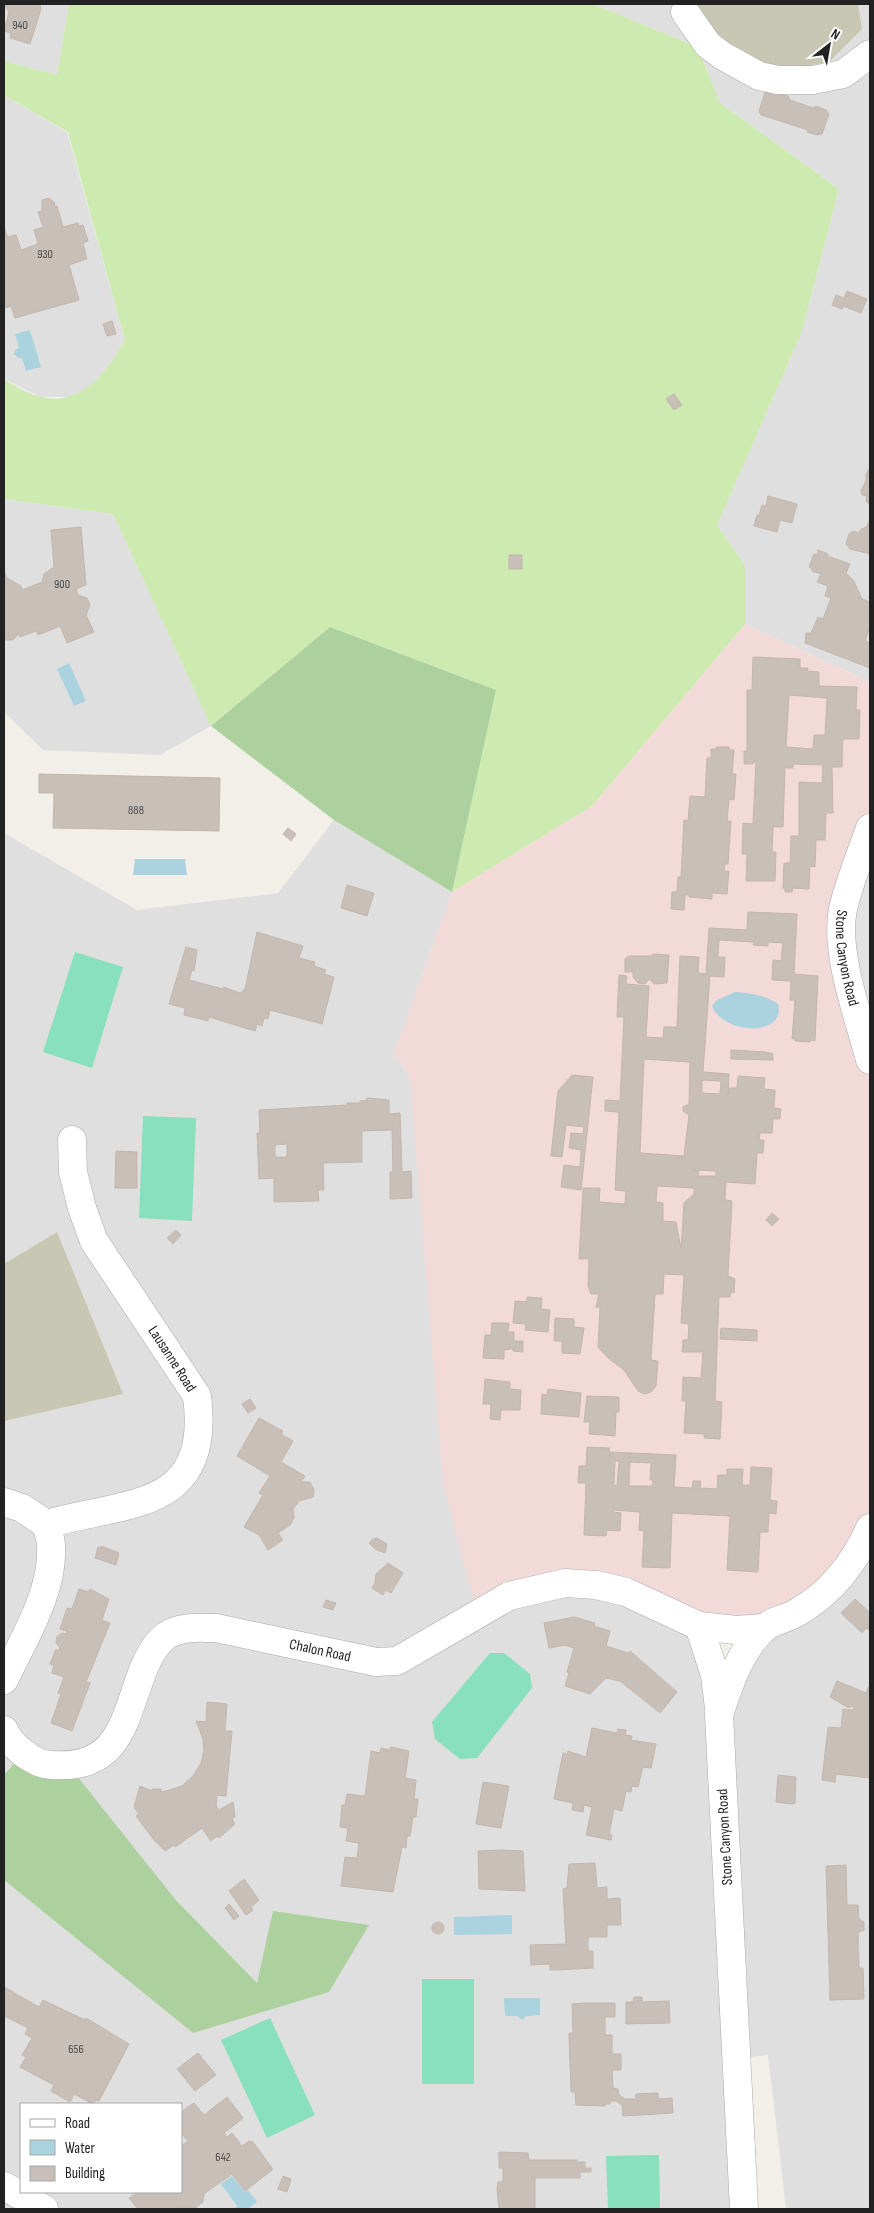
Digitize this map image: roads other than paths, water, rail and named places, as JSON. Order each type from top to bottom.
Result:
[{"type":"street","points":[[685,12],[708,45],[723,56],[759,76],[778,80],[813,80],[843,74],[869,54]]},
{"type":"street","name":"Stone Canyon Road","points":[[870,828],[843,910],[842,941],[849,984],[870,1060]]},
{"type":"street","name":"Lausanne Road","points":[[46,1524],[77,1515],[144,1502],[164,1493],[180,1479],[191,1462],[199,1433],[197,1396],[94,1241],[82,1208],[73,1172],[72,1140]]},
{"type":"street","points":[[4,1502],[22,1508],[46,1524],[51,1544],[51,1566],[46,1589],[4,1680]]},
{"type":"street","name":"Stone Canyon Road","points":[[744,2209],[719,1715],[736,1668],[750,1643],[764,1628],[814,1603],[853,1561],[870,1528]]},
{"type":"street","name":"Chalon Road","points":[[4,1730],[7,1737],[23,1753],[46,1765],[69,1766],[87,1763],[104,1754],[117,1738],[145,1664],[154,1648],[167,1635],[189,1628],[216,1628],[376,1662],[397,1661],[509,1596],[565,1583],[596,1585],[626,1592],[699,1626],[736,1630],[764,1628]]},
{"type":"street","points":[[699,1626],[715,1675],[719,1715]]},
{"type":"street","points":[[4,2186],[44,2209]]},
{"type":"water","points":[[30,330],[41,367],[26,371],[22,358],[18,358],[14,354],[16,349],[19,348],[15,334]]},
{"type":"water","points":[[69,663],[86,701],[74,706],[57,669]]},
{"type":"water","points":[[135,859],[185,859],[187,875],[133,875]]},
{"type":"water","points":[[735,992],[768,998],[778,1004],[778,1015],[773,1022],[764,1027],[741,1027],[729,1023],[719,1016],[712,1006],[717,1000]]},
{"type":"water","points":[[512,1915],[512,1934],[454,1935],[454,1917]]},
{"type":"water","points":[[504,1998],[540,1998],[540,2015],[526,2016],[523,2020],[517,2016],[505,2016]]},
{"type":"water","points":[[232,2176],[245,2192],[248,2190],[257,2202],[248,2209],[234,2209],[237,2206],[221,2184]]}]
